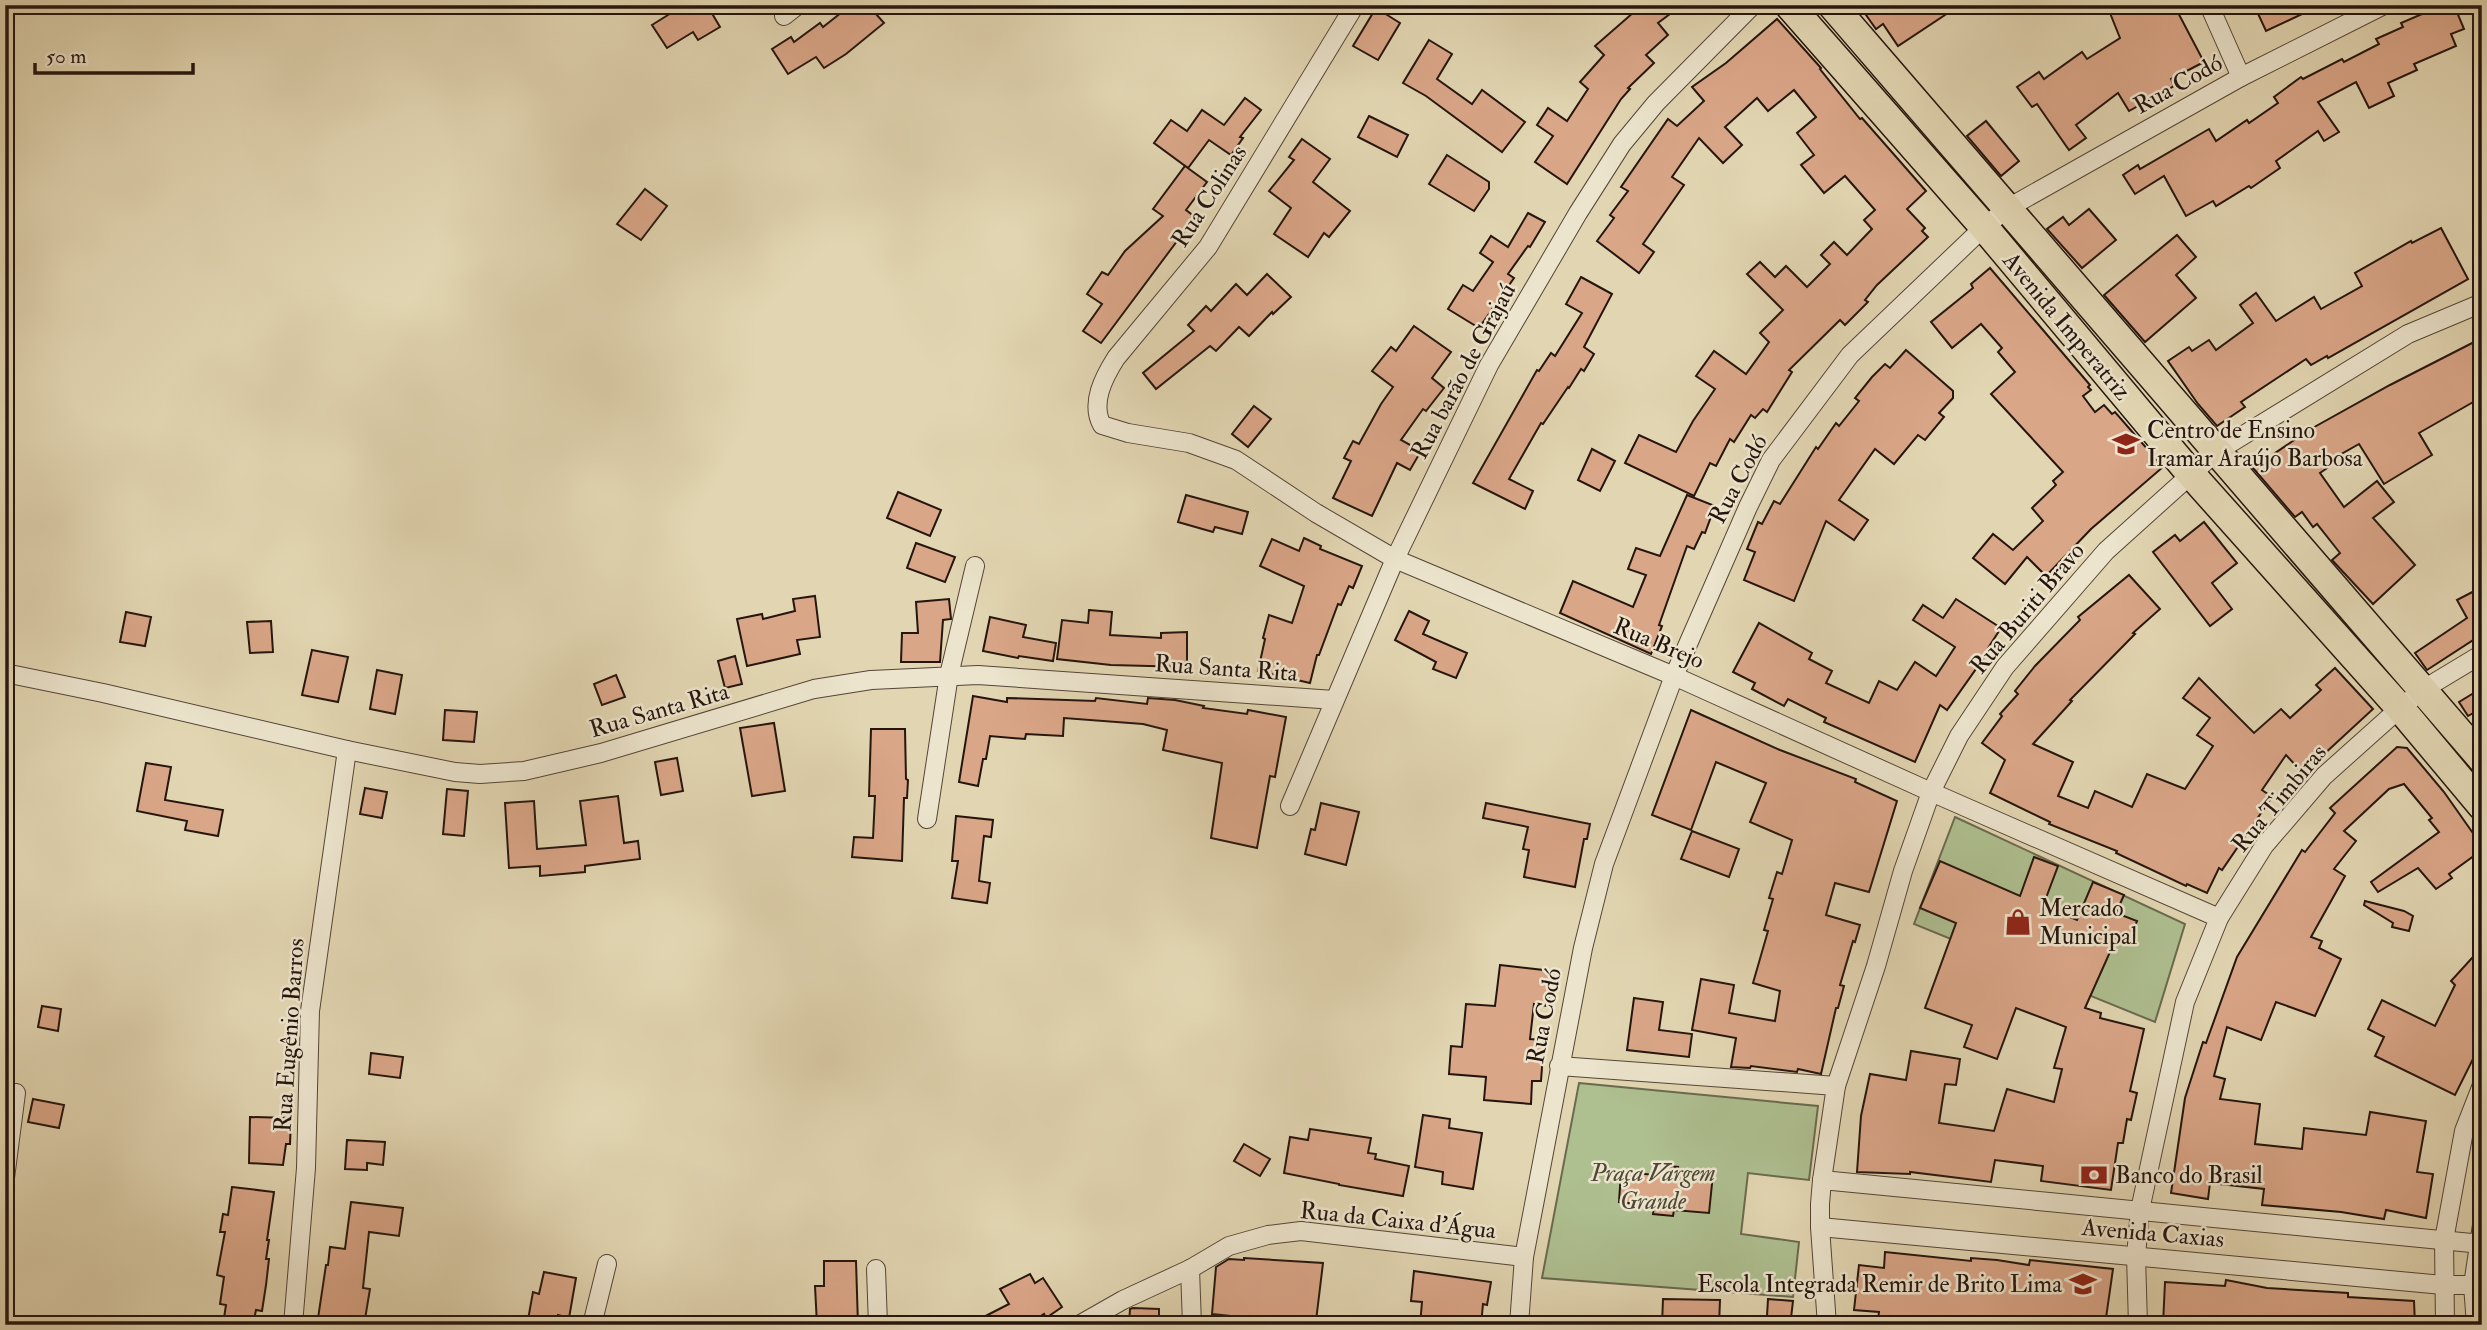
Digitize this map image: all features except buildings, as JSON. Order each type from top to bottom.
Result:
[{"type":"main road","name":"Avenida Imperatriz","points":[[1788,5],[1984,227],[2190,473],[2400,708],[2482,806]]},
{"type":"main road","name":"Avenida Imperatriz","points":[[1832,5],[2482,759]]},
{"type":"street","name":"Rua Colinas","points":[[1097,405],[1107,372],[1116,358],[1208,247],[1355,5]]},
{"type":"street","name":"Rua barão de Grajaú","points":[[1290,806],[1395,559],[1489,365],[1622,144],[1656,103],[1753,5]]},
{"type":"street","points":[[2209,5],[2241,77]]},
{"type":"street","name":"Rua Codó","points":[[1519,1325],[1524,1257],[1559,1066],[1583,948],[1604,864],[1674,676],[1770,460],[1850,355],[1984,227],[2008,208],[2241,77],[2384,5]]},
{"type":"street","name":"Rua Buriti Bravo","points":[[1827,1325],[1819,1227],[1822,1180],[1836,1086],[1876,966],[1903,871],[1931,792],[1959,736],[2005,667],[2106,551],[2190,473],[2216,452],[2408,334],[2482,303]]},
{"type":"street","name":"Rua Brejo","points":[[1097,405],[1097,415],[1102,425],[1110,429],[1189,443],[1236,460],[1316,513],[1395,559],[1674,676],[2219,918]]},
{"type":"street","points":[[927,819],[949,675],[975,566]]},
{"type":"street","name":"Rua Timbiras","points":[[2138,1325],[2136,1255],[2140,1210],[2185,1002],[2219,918],[2264,846],[2324,776],[2424,689],[2482,654]]},
{"type":"street","name":"Rua Santa Rita","points":[[5,673],[455,772],[501,774],[623,747],[814,689],[871,680],[978,674],[1334,700]]},
{"type":"street","name":"Rua Eugênio Barros","points":[[293,1325],[306,1168],[310,1011],[347,750]]},
{"type":"street","points":[[1559,1066],[1836,1086]]},
{"type":"street","points":[[2445,1325],[2444,1240],[2464,1131],[2475,1119],[2482,1085]]},
{"type":"street","points":[[5,1178],[16,1093]]},
{"type":"street","name":"Avenida Caxias","points":[[1822,1180],[2480,1244]]},
{"type":"street","points":[[2476,1325],[2482,1225]]},
{"type":"street","name":"Avenida Caxias","points":[[1819,1227],[2443,1285],[2477,1285]]},
{"type":"street","name":"Rua da Caixa d'Água","points":[[1079,1325],[1123,1300],[1190,1269],[1229,1246],[1268,1235],[1301,1231],[1524,1257]]},
{"type":"street","points":[[592,1325],[607,1264]]},
{"type":"street","points":[[876,1269],[878,1325]]},
{"type":"street","points":[[1190,1269],[1192,1325]]},
{"type":"green space","points":[[1955,817],[2185,924],[2155,1022],[1914,924]]},
{"type":"green space","name":"Praça Vargem Grande","points":[[1579,1083],[1818,1106],[1809,1180],[1748,1173],[1741,1234],[1799,1242],[1793,1297],[1542,1278]]},
{"type":"place","name":"Centro de Ensino Iramar Araújo Barbosa","points":[[2126,444]]},
{"type":"place","name":"Mercado Municipal","points":[[2018,922]]},
{"type":"place","name":"Banco do Brasil","points":[[2094,1175]]},
{"type":"place","name":"Escola Integrada Remir de Brito Lima","points":[[2083,1284]]}]
